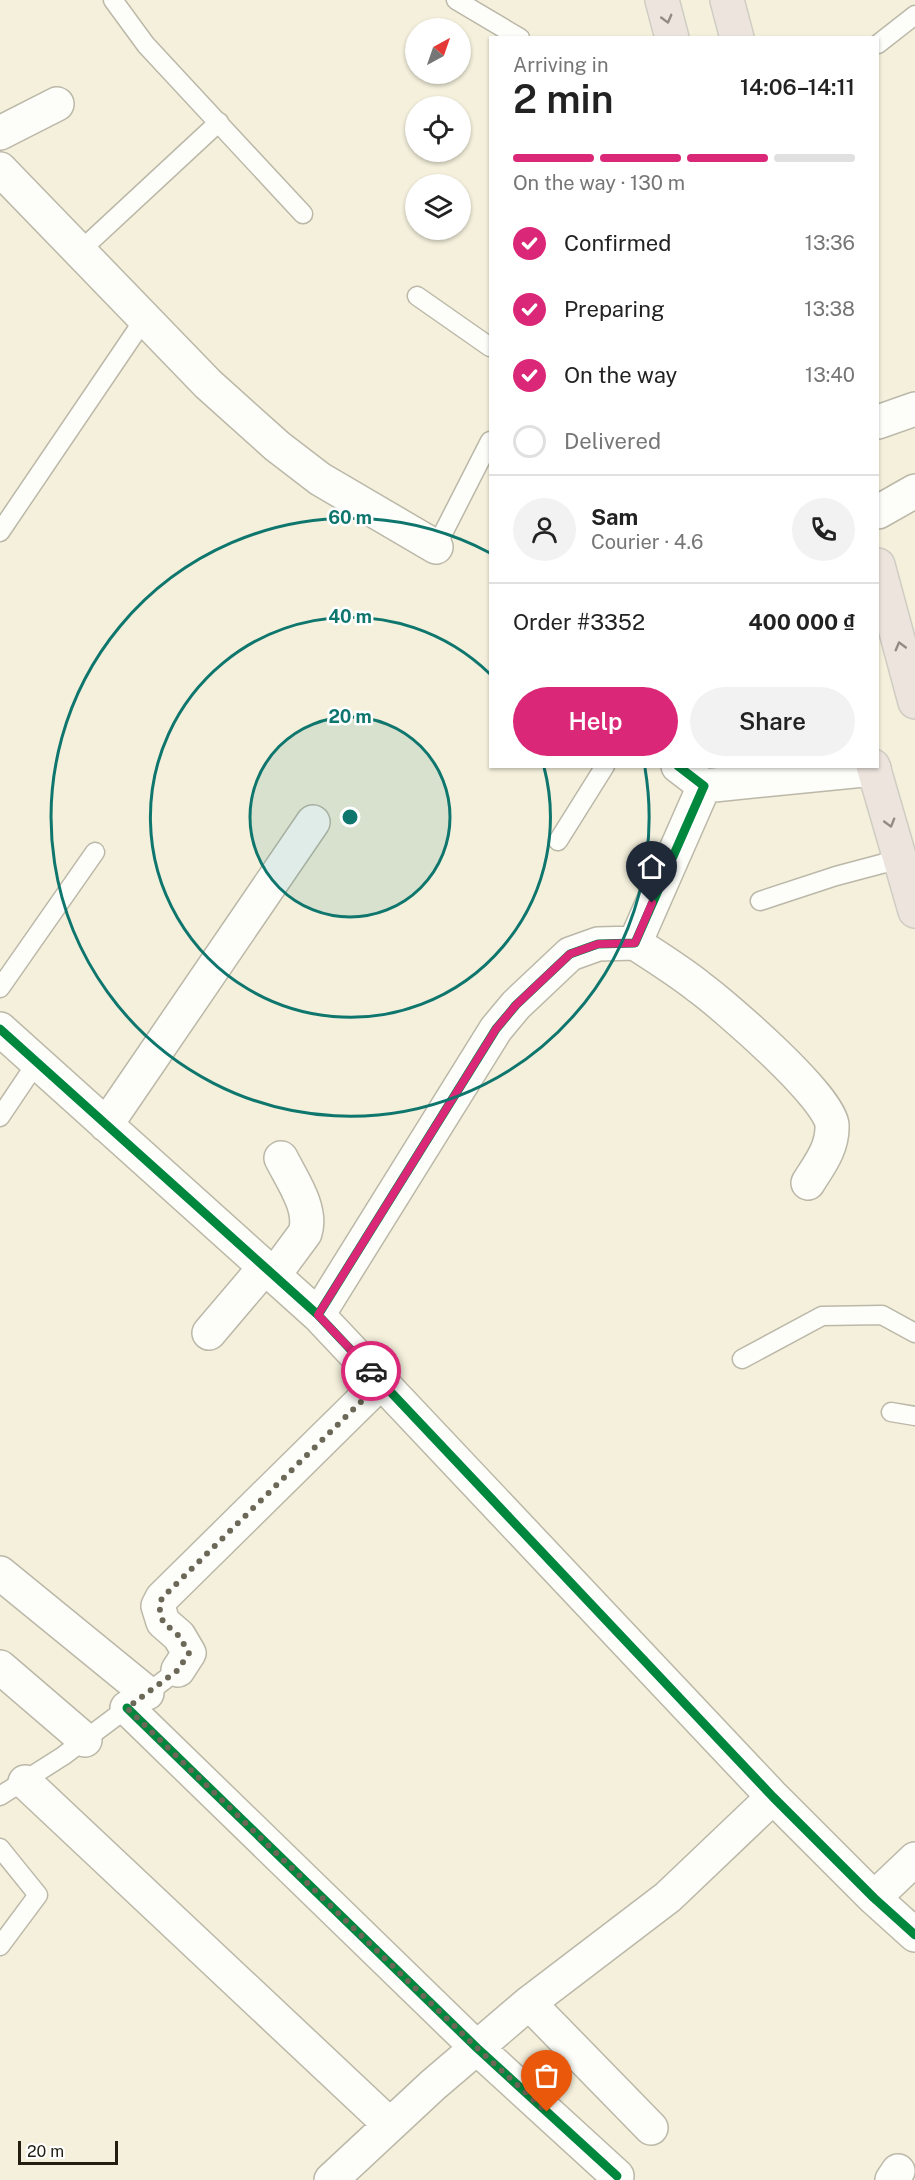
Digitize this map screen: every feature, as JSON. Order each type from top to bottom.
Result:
[{"type":"main road","points":[[662,0],[671,36]]},
{"type":"main road","points":[[727,0],[736,36]]},
{"type":"main road","points":[[879,569],[915,702]]},
{"type":"main road","points":[[874,768],[915,911]]},
{"type":"street","points":[[0,133],[57,104]]},
{"type":"street","points":[[0,170],[208,384],[277,446],[320,478],[436,547]]},
{"type":"street","points":[[879,422],[914,412]]},
{"type":"street","points":[[879,511],[915,490]]},
{"type":"street","points":[[681,768],[704,786],[874,768]]},
{"type":"street","points":[[635,943],[704,786]]},
{"type":"street","points":[[106,1125],[313,822]]},
{"type":"street","points":[[318,1315],[496,1029],[516,1005],[570,954],[598,944],[635,943],[700,988],[784,1061],[817,1096],[832,1123],[830,1147],[808,1183]]},
{"type":"street","points":[[0,1029],[318,1315],[773,1797],[874,1898],[915,1935]]},
{"type":"street","points":[[209,1333],[305,1233],[306,1211],[281,1158]]},
{"type":"street","points":[[178,1670],[189,1653],[179,1636],[163,1622],[159,1606],[162,1598],[381,1382]]},
{"type":"street","points":[[0,1573],[137,1700],[477,2048],[616,2176]]},
{"type":"street","points":[[0,1667],[85,1740]]},
{"type":"street","points":[[12,1789],[390,2125]]},
{"type":"street","points":[[331,2180],[529,2003],[668,1897],[773,1797]]},
{"type":"street","points":[[874,1898],[915,1859]]},
{"type":"street","points":[[529,2003],[651,2128]]},
{"type":"lane","points":[[113,0],[146,45],[303,214]]},
{"type":"lane","points":[[456,0],[517,36]]},
{"type":"lane","points":[[879,43],[915,15]]},
{"type":"lane","points":[[80,251],[219,122]]},
{"type":"lane","points":[[417,296],[489,346]]},
{"type":"lane","points":[[0,532],[145,318]]},
{"type":"lane","points":[[436,547],[489,443]]},
{"type":"lane","points":[[558,841],[604,768]]},
{"type":"lane","points":[[0,988],[95,852]]},
{"type":"lane","points":[[760,901],[836,876],[900,859]]},
{"type":"lane","points":[[0,1117],[37,1062]]},
{"type":"lane","points":[[742,1359],[822,1316],[882,1316],[915,1333]]},
{"type":"lane","points":[[891,1412],[915,1416]]},
{"type":"lane","points":[[12,1789],[85,1740],[178,1670]]},
{"type":"lane","points":[[0,1848],[38,1895],[0,1947]]},
{"type":"cycle path","points":[[318,1315],[496,1029],[516,1005],[570,954],[598,944],[635,943],[704,786],[681,768]]},
{"type":"cycle path","points":[[0,1029],[318,1315],[773,1797],[874,1898],[915,1935]]},
{"type":"cycle path","points":[[127,1708],[477,2048],[617,2176]]},
{"type":"way so far","points":[[371,1371],[381,1382],[162,1598],[159,1606],[163,1622],[179,1636],[189,1653],[178,1670],[127,1708],[477,2048],[547,2112]]},
{"type":"route","points":[[371,1371],[318,1315],[496,1029],[516,1005],[570,954],[598,944],[635,943],[652,903]]}]
